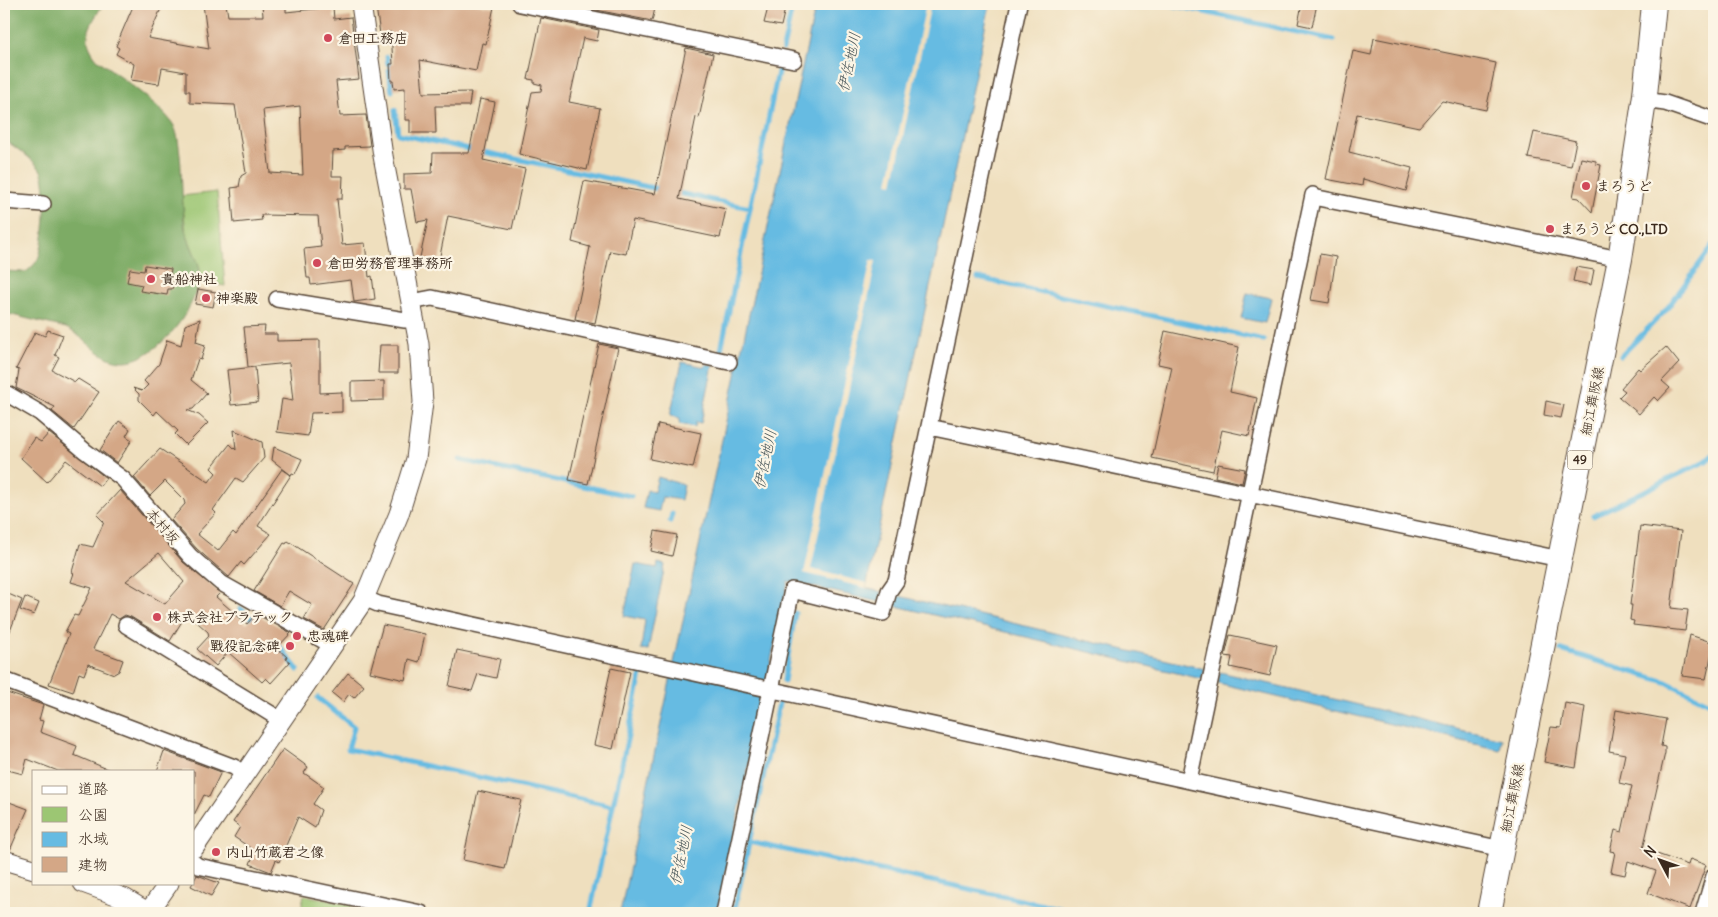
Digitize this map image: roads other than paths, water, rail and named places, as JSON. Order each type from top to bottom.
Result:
[{"type":"main road","name":"細江舞阪線","points":[[1488,913],[1620,259],[1644,100],[1654,4]]},
{"type":"street","points":[[195,848],[364,598],[400,514],[416,459],[423,402],[422,373],[413,310],[383,156],[361,4]]},
{"type":"street","points":[[520,4],[794,60]]},
{"type":"street","points":[[724,913],[769,689],[792,590],[883,613],[889,591],[896,581],[1019,4]]},
{"type":"street","points":[[1644,100],[1665,103],[1714,120]]},
{"type":"street","points":[[1189,780],[1313,196],[1620,259]]},
{"type":"street","points":[[4,201],[43,204]]},
{"type":"street","points":[[278,299],[405,320],[413,310],[432,298],[729,362]]},
{"type":"street","name":"本村坂","points":[[4,392],[40,413],[85,451],[123,479],[190,556],[222,583],[333,646]]},
{"type":"street","points":[[929,427],[1560,559]]},
{"type":"street","points":[[364,598],[378,604],[1502,849]]},
{"type":"street","points":[[126,625],[281,720]]},
{"type":"street","points":[[4,680],[234,767],[244,774]]},
{"type":"street","points":[[195,853],[198,866],[421,913]]},
{"type":"street","points":[[4,860],[32,868]]},
{"type":"street","points":[[1702,913],[1714,876]]},
{"type":"street","points":[[86,884],[124,898],[149,913],[168,884]]},
{"type":"water","name":"伊佐地川","points":[[816,4],[990,4],[866,588],[882,592],[879,602],[788,581],[717,913],[620,913]]},
{"type":"water","points":[[1247,293],[1271,298],[1265,323],[1241,318]]},
{"type":"water","points":[[682,362],[705,367],[706,364],[713,365],[701,423],[696,422],[695,427],[679,424],[680,418],[670,416]]},
{"type":"water","points":[[658,477],[684,485],[681,500],[662,497],[659,511],[643,508],[647,490],[654,492]]},
{"type":"water","points":[[658,563],[665,565],[648,650],[641,649],[645,620],[624,616],[635,564],[657,568]]},
{"type":"water","points":[[895,595],[1205,669],[1202,679],[892,605]]},
{"type":"water","points":[[1220,672],[1502,739],[1500,750],[1218,683]]},
{"type":"waterway","points":[[783,49],[793,4]]},
{"type":"waterway","points":[[1167,4],[1334,40]]},
{"type":"waterway","points":[[387,57],[388,64]]},
{"type":"waterway","points":[[721,350],[779,67]]},
{"type":"waterway","points":[[389,70],[392,91]]},
{"type":"waterway","points":[[395,110],[398,134],[663,190]]},
{"type":"waterway","points":[[674,192],[750,208]]},
{"type":"waterway","points":[[1621,356],[1666,310],[1714,244]]},
{"type":"waterway","points":[[978,278],[1264,340]]},
{"type":"waterway","points":[[1593,516],[1706,461],[1714,454]]},
{"type":"waterway","points":[[460,460],[631,496]]},
{"type":"waterway","points":[[670,521],[672,514]]},
{"type":"waterway","points":[[241,609],[256,622]]},
{"type":"waterway","points":[[784,681],[795,613]]},
{"type":"waterway","points":[[276,642],[298,670]]},
{"type":"waterway","points":[[1561,650],[1666,682],[1714,705]]},
{"type":"waterway","points":[[590,913],[642,670]]},
{"type":"waterway","points":[[318,698],[354,727],[348,749],[613,806]]},
{"type":"waterway","points":[[734,913],[780,699]]},
{"type":"waterway","points":[[749,842],[1082,913]]},
{"type":"place","name":"倉田工務店","points":[[328,38]]},
{"type":"place","name":"まろうど","points":[[1586,186]]},
{"type":"place","name":"まろうど CO.,LTD","points":[[1550,229]]},
{"type":"place","name":"倉田労務管理事務所","points":[[317,263]]},
{"type":"place","name":"貴船神社","points":[[151,279]]},
{"type":"place","name":"神楽殿","points":[[206,298]]},
{"type":"place","name":"株式会社プラテック","points":[[157,617]]},
{"type":"place","name":"忠魂碑","points":[[297,636]]},
{"type":"place","name":"戰役記念碑","points":[[290,646]]},
{"type":"place","name":"内山竹蔵君之像","points":[[216,852]]}]
